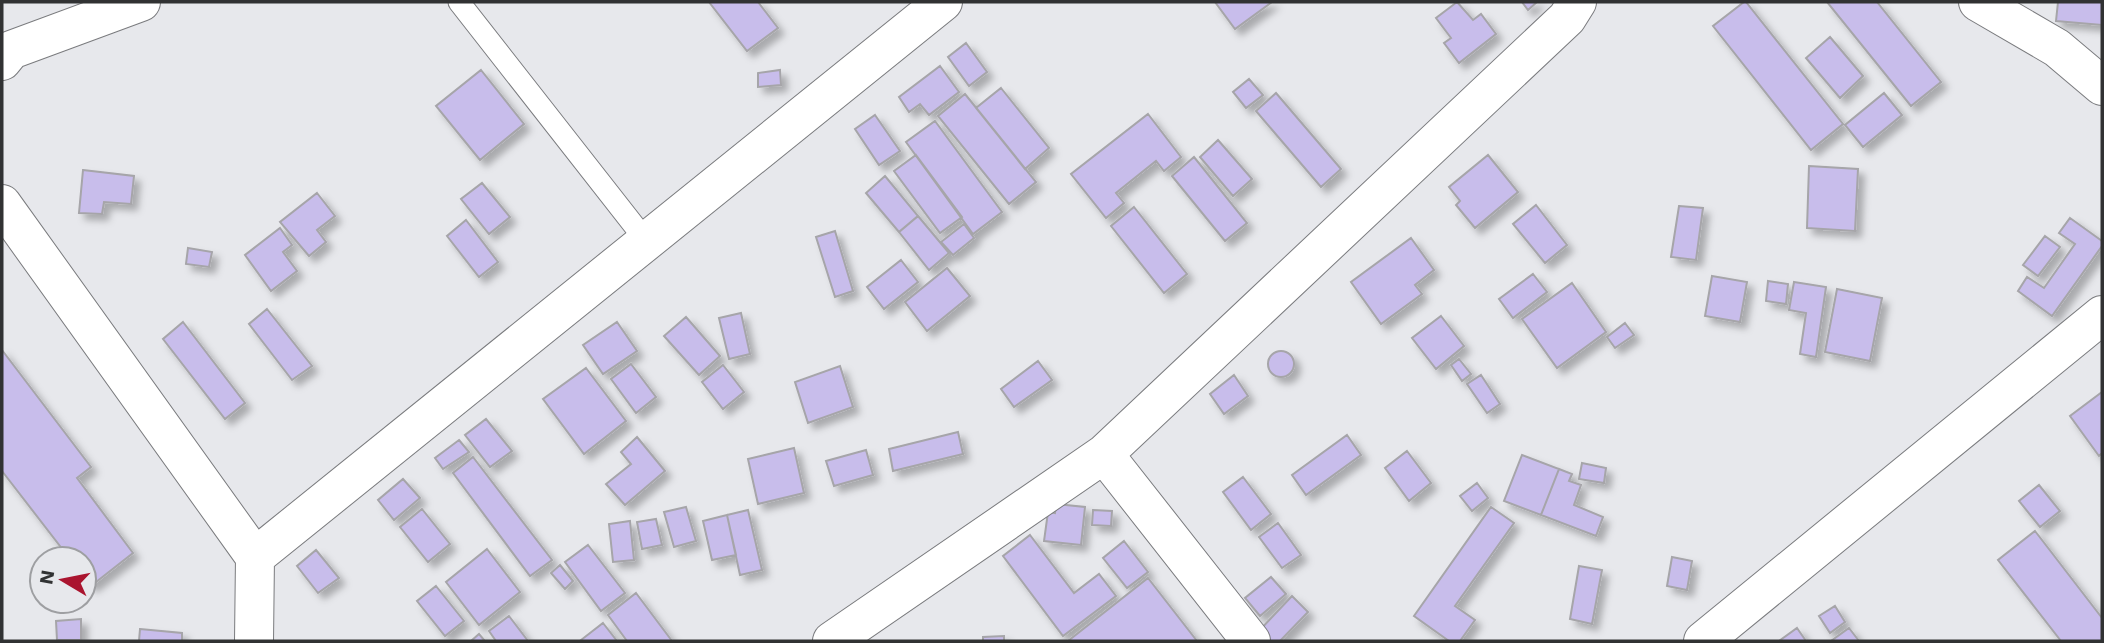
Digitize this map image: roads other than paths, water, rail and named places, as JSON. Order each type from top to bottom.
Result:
[{"type":"street","points":[[2,61],[11,50],[141,2]]},
{"type":"street","points":[[256,557],[943,2]]},
{"type":"street","points":[[832,641],[1104,454],[1567,18],[1577,2]]},
{"type":"street","points":[[1978,2],[2057,47],[2102,86]]},
{"type":"street","points":[[2,204],[256,557],[254,641]]},
{"type":"street","points":[[1703,641],[2102,316]]},
{"type":"street","points":[[1104,454],[1251,641]]},
{"type":"lane","points":[[458,2],[646,242]]}]
